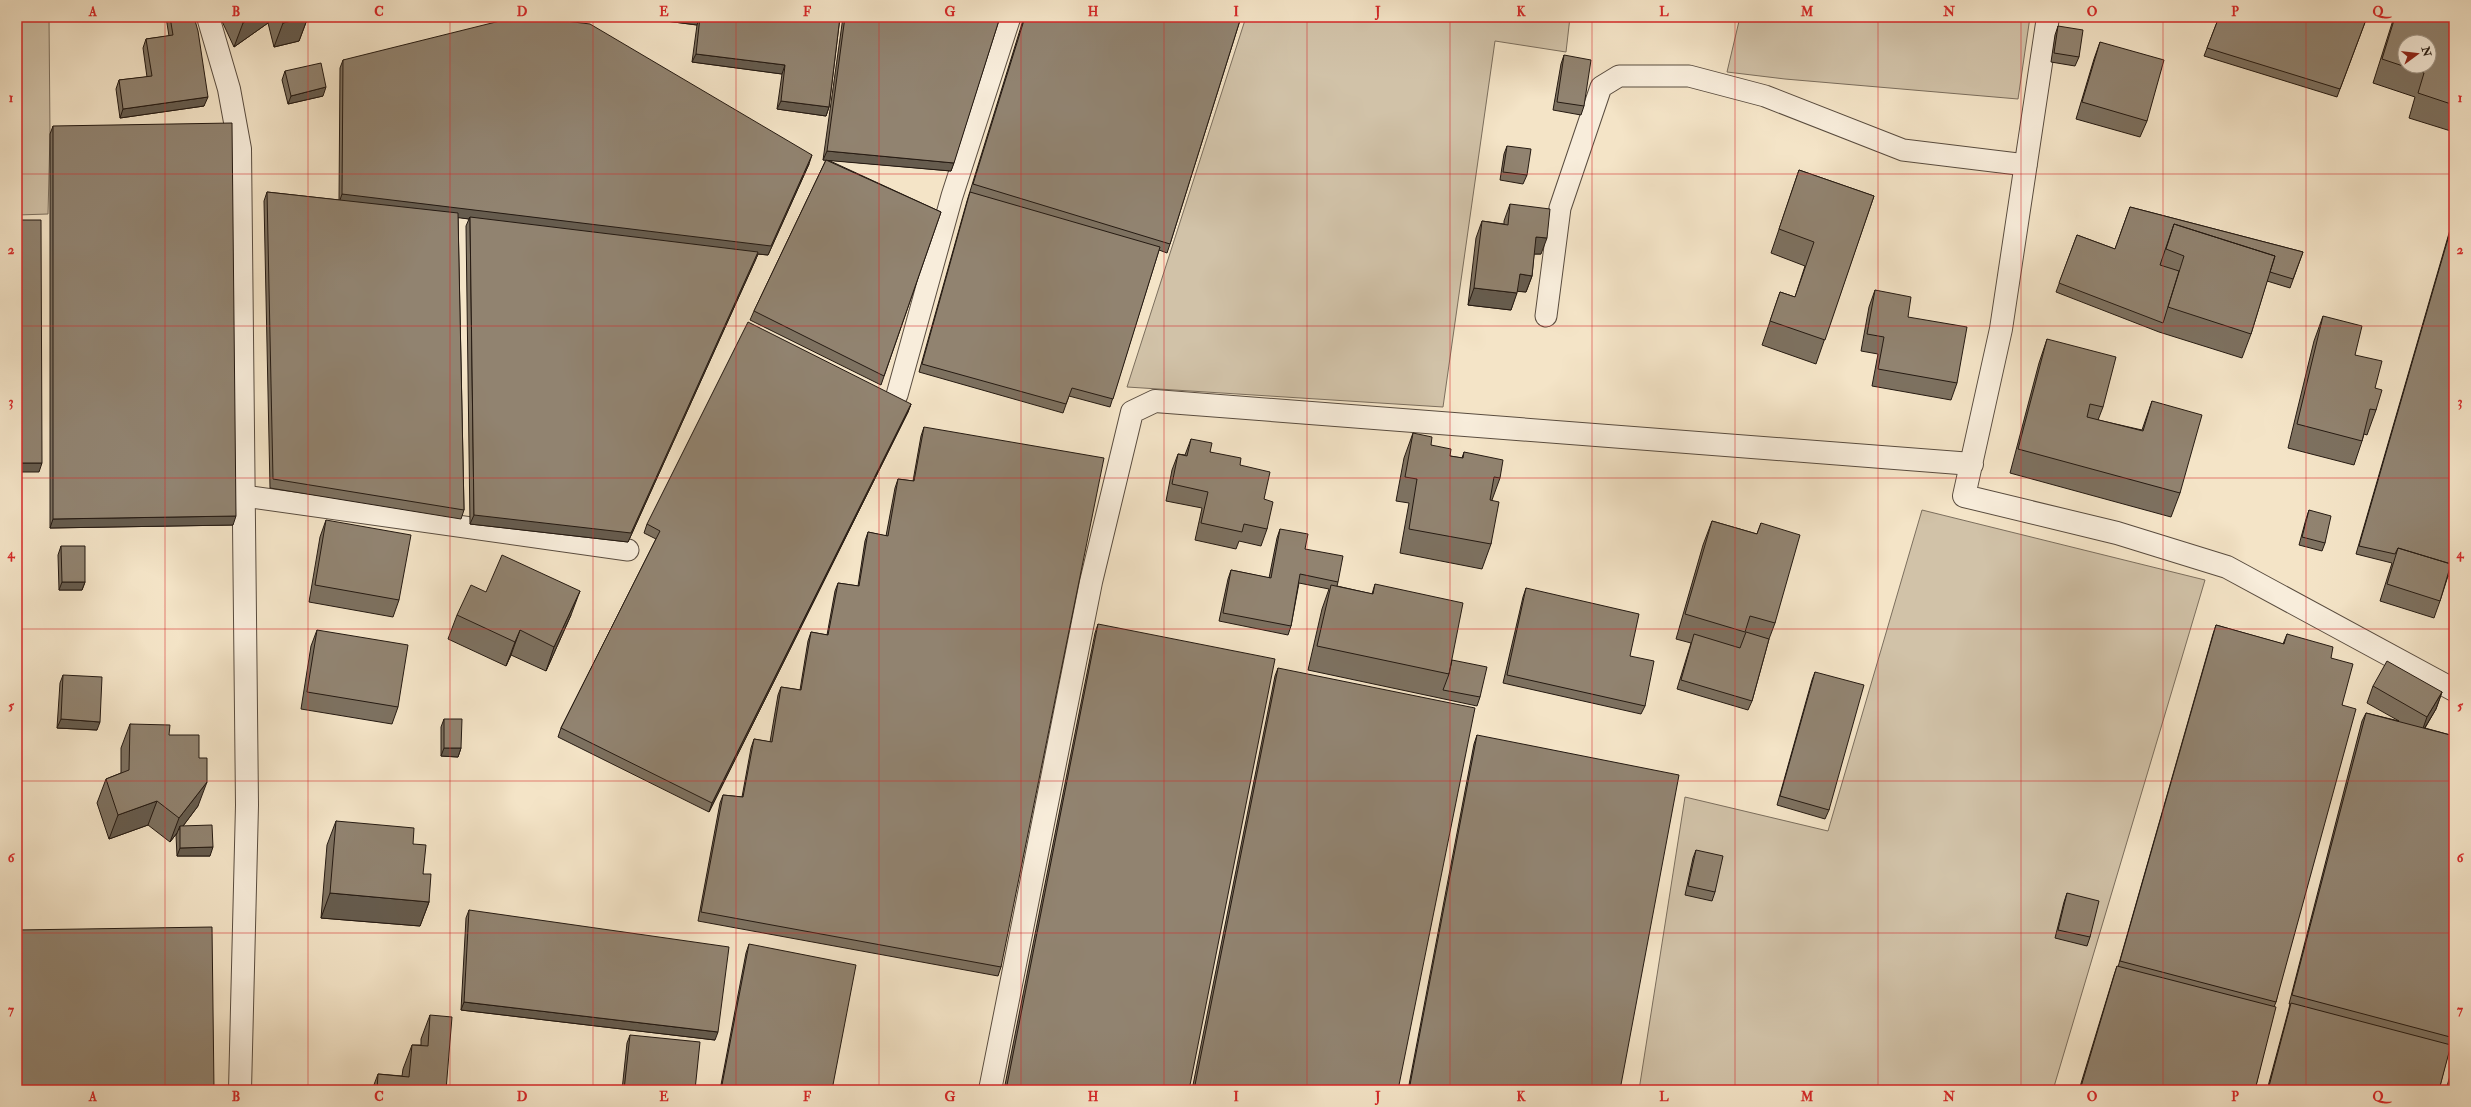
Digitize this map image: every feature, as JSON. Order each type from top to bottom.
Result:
[{"type":"street","points":[[208,17],[229,89],[240,149],[247,805],[240,1090]]},
{"type":"street","points":[[2048,17],[2002,329],[1964,496],[2117,534],[2227,568],[2454,690]]},
{"type":"street","points":[[990,1090],[1091,582],[1132,412],[1155,401],[1972,464]]},
{"type":"lane","points":[[897,395],[952,196],[1010,17]]},
{"type":"lane","points":[[1546,316],[1560,208],[1601,88],[1619,76],[1689,76],[1765,96],[1903,150],[2026,165]]},
{"type":"lane","points":[[244,496],[628,550]]},
{"type":"shaded area","points":[[17,17],[49,17],[50,134],[48,214],[17,215]]},
{"type":"shaded area","points":[[1246,17],[1570,17],[1566,52],[1495,41],[1443,407],[1127,387]]},
{"type":"shaded area","points":[[1740,17],[2030,17],[2018,99],[1785,79],[1727,72]]},
{"type":"shaded area","points":[[1922,510],[2205,580],[2053,1090],[1639,1090],[1685,797],[1828,831]]},
{"type":"building","points":[[170,17],[194,17],[198,31],[208,97],[123,109],[119,80],[152,76],[146,39],[173,35]]},
{"type":"building","points":[[240,17],[251,17],[243,23]]},
{"type":"building","points":[[281,17],[308,17],[283,23]]},
{"type":"building","points":[[516,17],[533,17],[590,24],[812,155],[771,246],[342,194],[343,60]]},
{"type":"building","points":[[700,17],[840,17],[829,107],[781,101],[785,65],[696,54]]},
{"type":"building","points":[[845,17],[1000,17],[954,163],[827,151]]},
{"type":"building","points":[[1025,17],[1241,17],[1170,244],[973,184]]},
{"type":"building","points":[[2219,17],[2367,17],[2340,89],[2207,48]]},
{"type":"building","points":[[2395,17],[2454,17],[2454,105],[2418,93],[2424,74],[2437,74],[2437,34],[2397,34],[2397,64],[2382,59]]},
{"type":"building","points":[[2058,26],[2083,30],[2079,57],[2054,53]]},
{"type":"building","points":[[2100,42],[2164,60],[2147,121],[2082,102]]},
{"type":"building","points":[[1564,55],[1591,60],[1584,106],[1557,102]]},
{"type":"building","points":[[321,63],[326,87],[291,96],[285,71]]},
{"type":"building","points":[[232,123],[236,516],[53,519],[53,126]]},
{"type":"building","points":[[1507,146],[1531,149],[1527,175],[1503,172]]},
{"type":"building","points":[[826,160],[941,212],[884,376],[754,311]]},
{"type":"building","points":[[1799,170],[1874,196],[1825,340],[1770,321],[1780,292],[1795,297],[1814,242],[1779,229]]},
{"type":"building","points":[[267,192],[458,213],[464,510],[273,479]]},
{"type":"building","points":[[970,192],[1160,247],[1113,399],[1072,388],[1066,404],[922,364]]},
{"type":"building","points":[[1510,204],[1550,209],[1547,238],[1536,237],[1532,276],[1520,274],[1517,293],[1474,288],[1482,221],[1508,225]]},
{"type":"building","points":[[2130,207],[2303,252],[2293,279],[2270,272],[2275,256],[2174,224],[2160,265],[2179,271],[2163,323],[2059,283],[2077,235],[2115,249]]},
{"type":"building","points":[[470,217],[758,252],[631,533],[474,515]]},
{"type":"building","points":[[2454,218],[2454,568],[2450,567],[2451,564],[2398,548],[2395,554],[2359,546]]},
{"type":"building","points":[[17,220],[41,220],[42,463],[17,463]]},
{"type":"building","points":[[2174,224],[2275,256],[2251,334],[2168,307],[2184,256],[2166,249]]},
{"type":"building","points":[[1875,290],[1911,297],[1908,317],[1967,327],[1957,383],[1878,369],[1884,337],[1867,334]]},
{"type":"building","points":[[2323,316],[2362,326],[2355,355],[2382,361],[2375,388],[2382,390],[2376,410],[2370,409],[2362,441],[2297,424]]},
{"type":"building","points":[[748,322],[911,404],[712,803],[561,728],[660,531],[647,524]]},
{"type":"building","points":[[2047,339],[2116,357],[2103,407],[2090,404],[2087,417],[2143,431],[2152,401],[2202,415],[2180,493],[2018,449]]},
{"type":"building","points":[[924,427],[1104,458],[1001,967],[701,912],[723,795],[743,797],[754,739],[772,742],[781,687],[801,690],[811,632],[828,635],[838,583],[859,586],[868,532],[888,536],[898,479],[914,481]]},
{"type":"building","points":[[1413,433],[1432,437],[1431,445],[1451,449],[1450,456],[1463,458],[1464,452],[1503,460],[1500,478],[1494,477],[1490,500],[1499,502],[1491,544],[1409,529],[1417,479],[1405,477]]},
{"type":"building","points":[[1191,439],[1212,443],[1210,452],[1241,458],[1240,465],[1270,472],[1264,499],[1273,502],[1267,529],[1244,524],[1242,532],[1201,523],[1208,492],[1172,484],[1178,454],[1187,456]]},
{"type":"building","points":[[2309,510],[2331,516],[2325,543],[2302,537]]},
{"type":"building","points":[[326,520],[411,535],[399,600],[315,585]]},
{"type":"building","points":[[1712,521],[1757,534],[1761,523],[1800,535],[1775,623],[1750,616],[1745,632],[1685,614]]},
{"type":"building","points":[[1280,529],[1308,534],[1305,549],[1343,556],[1338,582],[1300,574],[1291,626],[1223,613],[1231,570],[1271,578]]},
{"type":"building","points":[[61,546],[85,546],[85,582],[62,582]]},
{"type":"building","points":[[2398,548],[2451,564],[2440,601],[2387,584]]},
{"type":"building","points":[[502,555],[580,591],[554,647],[520,630],[515,642],[457,615],[471,585],[486,592]]},
{"type":"building","points":[[1375,584],[1463,603],[1449,674],[1317,646],[1331,585],[1373,594]]},
{"type":"building","points":[[1526,588],[1639,614],[1630,656],[1654,661],[1645,706],[1507,675]]},
{"type":"building","points":[[1098,624],[1275,659],[1189,1090],[1006,1090]]},
{"type":"building","points":[[2216,625],[2284,644],[2287,634],[2333,647],[2331,658],[2353,664],[2342,705],[2356,709],[2276,1002],[2120,961]]},
{"type":"building","points":[[317,630],[408,645],[398,707],[307,692]]},
{"type":"building","points":[[1746,632],[1769,639],[1752,701],[1681,680],[1694,634],[1740,648]]},
{"type":"building","points":[[1452,660],[1487,667],[1480,697],[1443,690]]},
{"type":"building","points":[[2387,661],[2442,692],[2427,717],[2373,686]]},
{"type":"building","points":[[1278,668],[1475,708],[1398,1090],[1194,1090]]},
{"type":"building","points":[[1815,672],[1864,685],[1829,810],[1780,796]]},
{"type":"building","points":[[63,675],[102,677],[100,722],[61,719]]},
{"type":"building","points":[[2366,713],[2454,736],[2454,1038],[2292,995]]},
{"type":"building","points":[[444,719],[462,719],[461,748],[444,748]]},
{"type":"building","points":[[130,724],[170,725],[169,735],[199,735],[199,758],[207,758],[207,782],[179,818],[157,801],[118,815],[106,779],[129,770]]},
{"type":"building","points":[[1477,735],[1679,775],[1620,1090],[1409,1090]]},
{"type":"building","points":[[336,821],[414,828],[413,844],[426,845],[423,874],[431,874],[429,902],[330,893]]},
{"type":"building","points":[[212,825],[213,847],[180,848],[180,826]]},
{"type":"building","points":[[1696,850],[1723,856],[1715,892],[1688,886]]},
{"type":"building","points":[[2067,893],[2099,901],[2090,937],[2058,930]]},
{"type":"building","points":[[469,910],[729,947],[718,1032],[464,1002]]},
{"type":"building","points":[[212,927],[214,1090],[17,1090],[17,930]]},
{"type":"building","points":[[749,944],[856,965],[832,1090],[721,1090]]},
{"type":"building","points":[[2117,966],[2276,1007],[2255,1090],[2080,1090]]},
{"type":"building","points":[[2291,1003],[2451,1045],[2439,1090],[2268,1090]]},
{"type":"building","points":[[430,1015],[452,1017],[446,1090],[377,1090],[378,1074],[409,1077],[412,1045],[428,1046]]},
{"type":"building","points":[[630,1035],[700,1042],[695,1090],[624,1090]]},
{"type":"building","points":[[2454,1073],[2454,1090],[2450,1090]]}]
